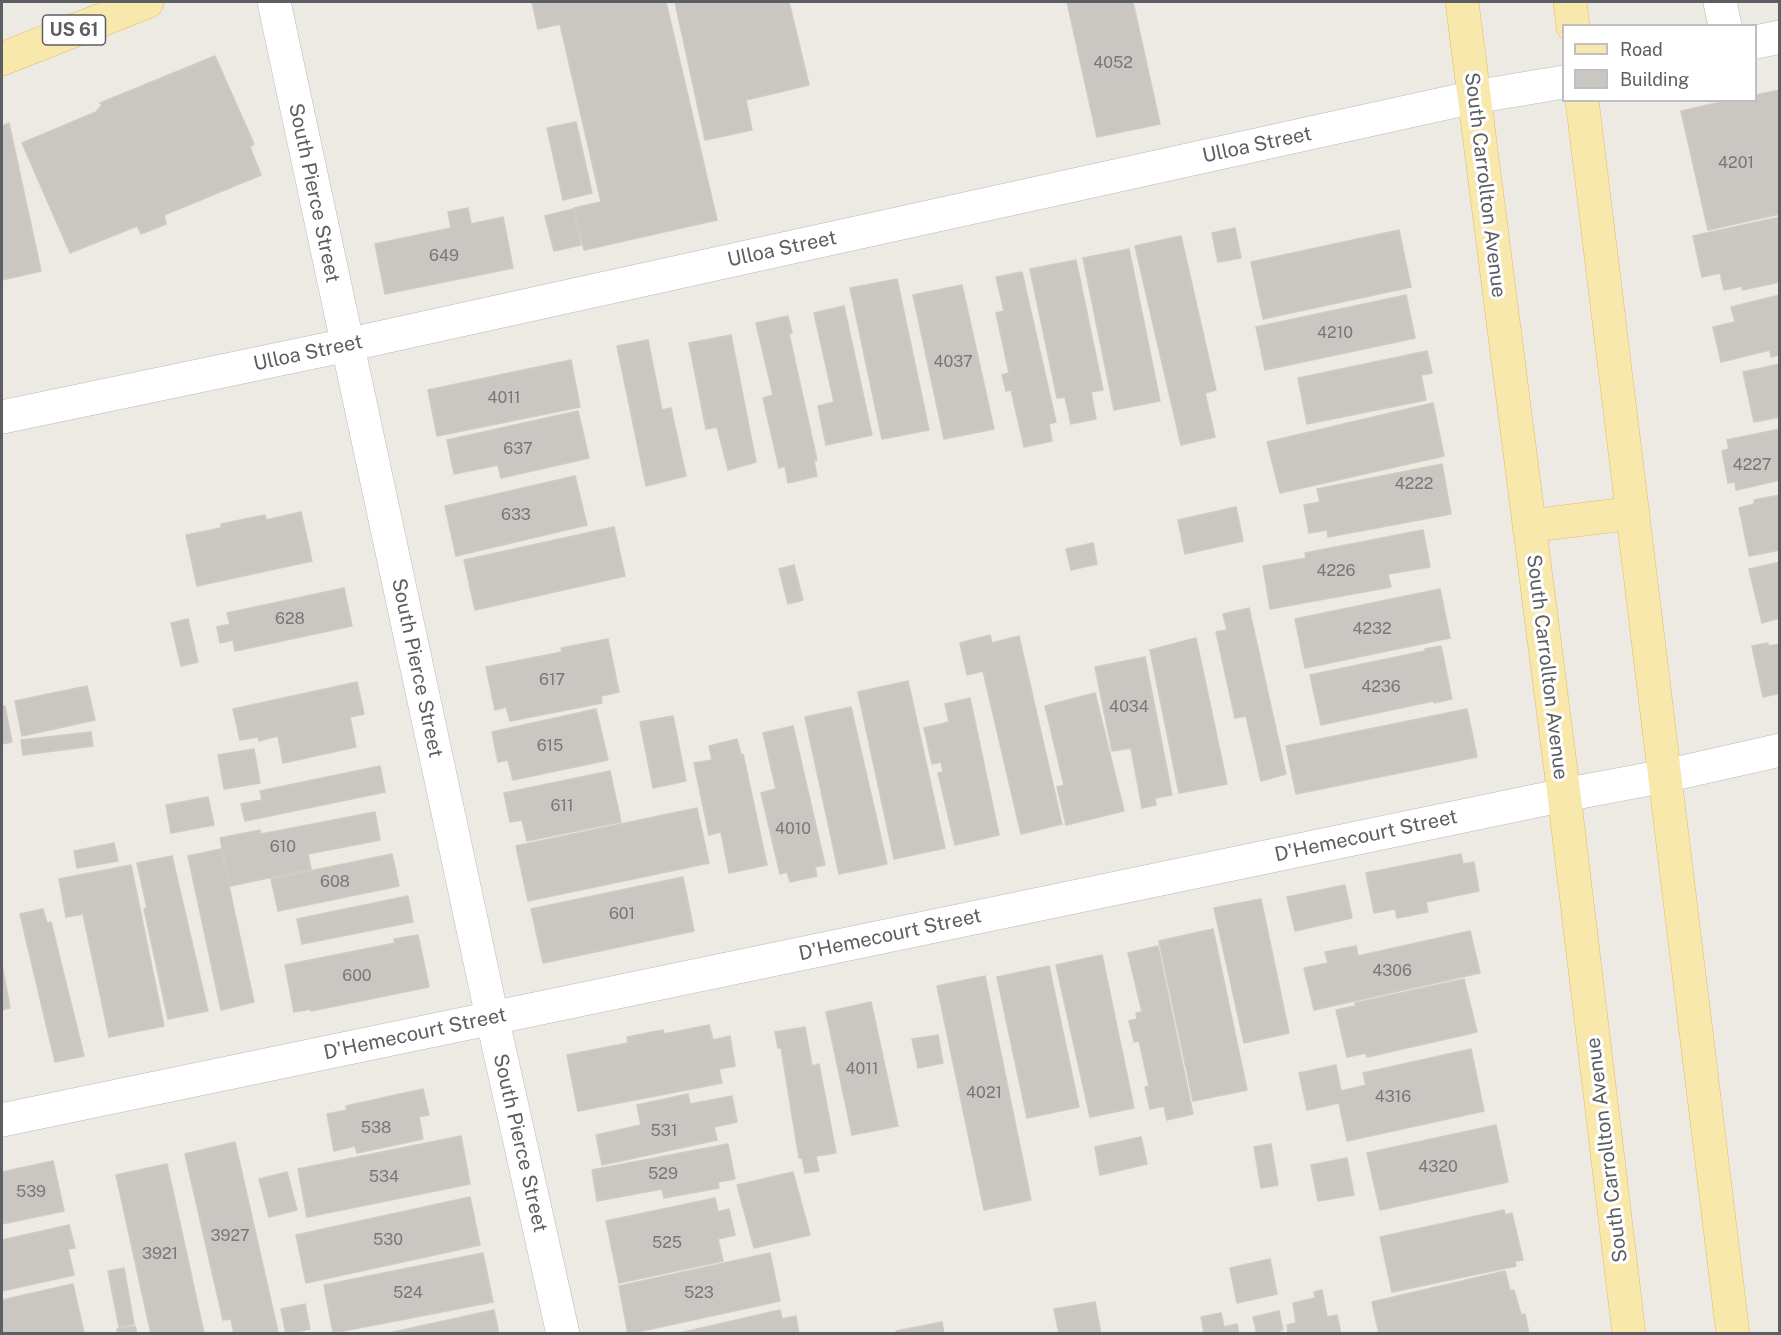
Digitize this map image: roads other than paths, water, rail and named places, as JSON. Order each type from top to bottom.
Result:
[{"type":"main road","name":"US 61","points":[[2,59],[147,2]]},
{"type":"main road","name":"South Carrollton Avenue","points":[[1462,2],[1564,795],[1629,1334]]},
{"type":"main road","points":[[1570,2],[1573,24]]},
{"type":"main road","points":[[1582,102],[1733,1334]]},
{"type":"main road","points":[[1529,526],[1633,513]]},
{"type":"street","name":"South Pierce Street","points":[[273,2],[492,1017],[563,1334]]},
{"type":"street","points":[[1720,2],[1725,24]]},
{"type":"street","points":[[1757,42],[1779,37]]},
{"type":"street","name":"Ulloa Street","points":[[2,417],[347,345],[1474,97],[1562,82]]},
{"type":"street","name":"D'Hemecourt Street","points":[[2,1119],[1665,776],[1779,750]]}]
